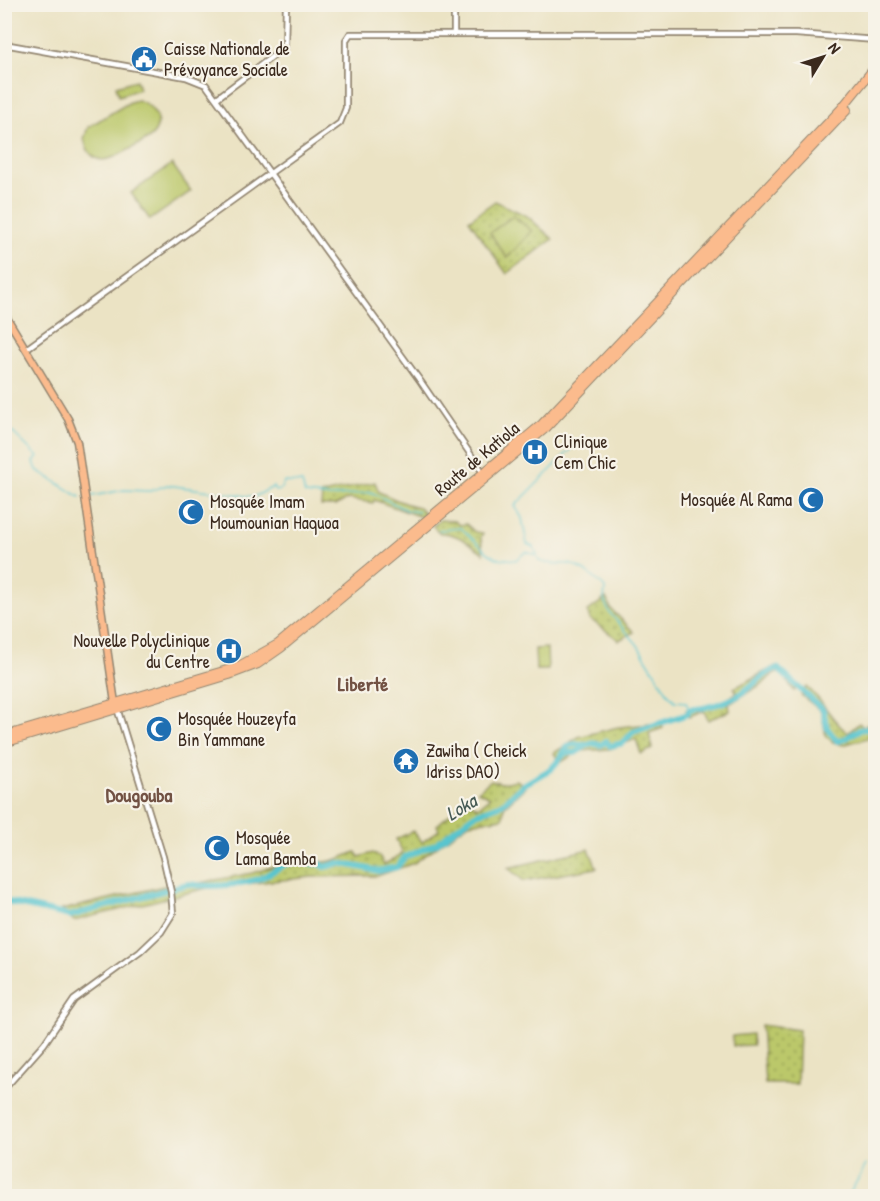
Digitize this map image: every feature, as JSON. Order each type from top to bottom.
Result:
[{"type":"highway","name":"Route de Katiola","points":[[485,476],[554,412],[841,109],[876,66]]},
{"type":"highway","name":"Route de Katiola","points":[[4,743],[237,667],[265,653],[558,416],[828,131],[876,75]]},
{"type":"highway","name":"Route de Katiola","points":[[4,736],[116,706]]},
{"type":"main road","points":[[4,313],[68,419],[77,442],[116,706]]},
{"type":"street","points":[[217,98],[285,47],[286,4]]},
{"type":"street","points":[[454,4],[454,34]]},
{"type":"street","points":[[26,349],[272,174],[343,119],[346,108],[346,40],[350,34],[796,34],[876,40]]},
{"type":"street","points":[[4,44],[196,79],[206,85],[272,174],[485,476]]},
{"type":"street","points":[[4,1089],[44,1044],[74,1000],[140,952],[162,932],[173,913],[170,886],[116,706]]},
{"type":"green space","points":[[136,80],[139,89],[119,96],[116,86]]},
{"type":"green space","points":[[137,100],[146,104],[154,112],[157,127],[153,135],[117,156],[104,160],[97,159],[88,149],[84,139],[88,127]]},
{"type":"green space","points":[[172,164],[191,191],[150,220],[131,193]]},
{"type":"green space","points":[[495,201],[527,216],[553,239],[507,274],[469,220]]},
{"type":"green space","points":[[513,216],[532,231],[507,258],[490,233]]},
{"type":"green space","points":[[375,482],[379,492],[403,503],[419,507],[425,514],[421,517],[374,500],[373,503],[348,499],[335,506],[321,506],[322,494]]},
{"type":"green space","points":[[440,520],[455,521],[459,525],[466,524],[475,532],[483,533],[481,537],[483,553],[468,542],[446,533],[440,533],[433,526]]},
{"type":"green space","points":[[606,598],[611,609],[634,632],[619,640],[590,619],[587,612]]},
{"type":"green space","points":[[547,648],[548,670],[536,670],[535,649]]},
{"type":"green space","points":[[776,666],[798,686],[794,691],[782,673],[774,673],[765,682],[729,704],[730,711],[708,720],[704,711],[689,717],[686,710],[725,701],[737,692],[734,688]]},
{"type":"green space","points":[[807,687],[848,733],[859,723],[863,727],[873,720],[875,721],[875,736],[843,745],[833,742],[826,736],[821,711],[801,695]]},
{"type":"green space","points":[[661,723],[663,728],[649,733],[652,749],[641,754],[636,739],[610,749],[579,751],[560,763],[554,753],[578,737],[618,727]]},
{"type":"green space","points":[[491,780],[501,783],[517,780],[525,787],[504,807],[503,818],[469,823],[414,863],[377,876],[312,877],[207,888],[74,921],[62,910],[164,886],[168,889],[252,873],[306,856],[318,862],[325,862],[356,852],[359,857],[373,853],[380,857],[384,865],[403,853],[396,839],[413,831],[422,842],[439,830],[437,825],[467,800],[478,807],[490,797],[478,791]]},
{"type":"green space","points":[[589,849],[597,868],[524,881],[508,868]]},
{"type":"green space","points":[[761,1025],[799,1030],[797,1084],[765,1084]]},
{"type":"green space","points":[[752,1034],[753,1045],[733,1046],[732,1036]]},
{"type":"green space","points":[[133,1187],[169,1187],[171,1196],[121,1196]]},
{"type":"waterway","points":[[4,424],[38,457],[34,462],[37,470],[80,497]]},
{"type":"waterway","points":[[537,553],[527,544],[522,518],[515,506],[581,439]]},
{"type":"waterway","points":[[92,496],[124,490],[150,491],[167,485],[254,497],[273,487],[275,491],[280,490],[284,482],[302,483],[305,494],[331,497],[371,492],[406,510],[419,512]]},
{"type":"waterway","points":[[439,530],[461,528],[488,553],[497,558],[516,560],[526,552],[537,555],[539,561],[578,567],[598,581],[605,588],[604,600],[609,612],[637,644],[669,695],[675,701],[686,702],[689,710]]},
{"type":"waterway","name":"Loka","points":[[4,901],[70,916],[188,884],[214,886],[250,881],[292,862],[319,863],[325,867],[339,863],[379,871],[397,867],[405,857],[437,843],[475,814],[502,804],[523,785],[551,769],[566,752],[575,753],[591,743],[601,745],[606,741],[610,746],[623,743],[633,732],[688,714],[689,710],[712,706],[734,698],[777,668],[823,710],[827,728],[837,741],[862,729],[876,732]]},
{"type":"waterway","points":[[562,754],[569,746],[585,745]]},
{"type":"waterway","points":[[871,1157],[876,1148]]},
{"type":"waterway","points":[[839,1196],[850,1193],[866,1165]]},
{"type":"place","name":"Caisse Nationale de Prévoyance Sociale","points":[[144,59]]},
{"type":"place","name":"Clinique Cem Chic","points":[[535,452]]},
{"type":"place","name":"Mosquée Al Rama","points":[[811,500]]},
{"type":"place","name":"Mosquée Imam Moumounian Haquoa","points":[[191,512]]},
{"type":"place","name":"Nouvelle Polyclinique du Centre","points":[[229,651]]},
{"type":"place","name":"Mosquée Houzeyfa Bin Yammane","points":[[159,729]]},
{"type":"place","name":"Zawiha ( Cheick Idriss DAO)","points":[[406,761]]},
{"type":"place","name":"Mosquée Lama Bamba","points":[[217,848]]},
{"type":"district","name":"Liberté","points":[[363,684]]},
{"type":"district","name":"Dougouba","points":[[139,795]]}]
